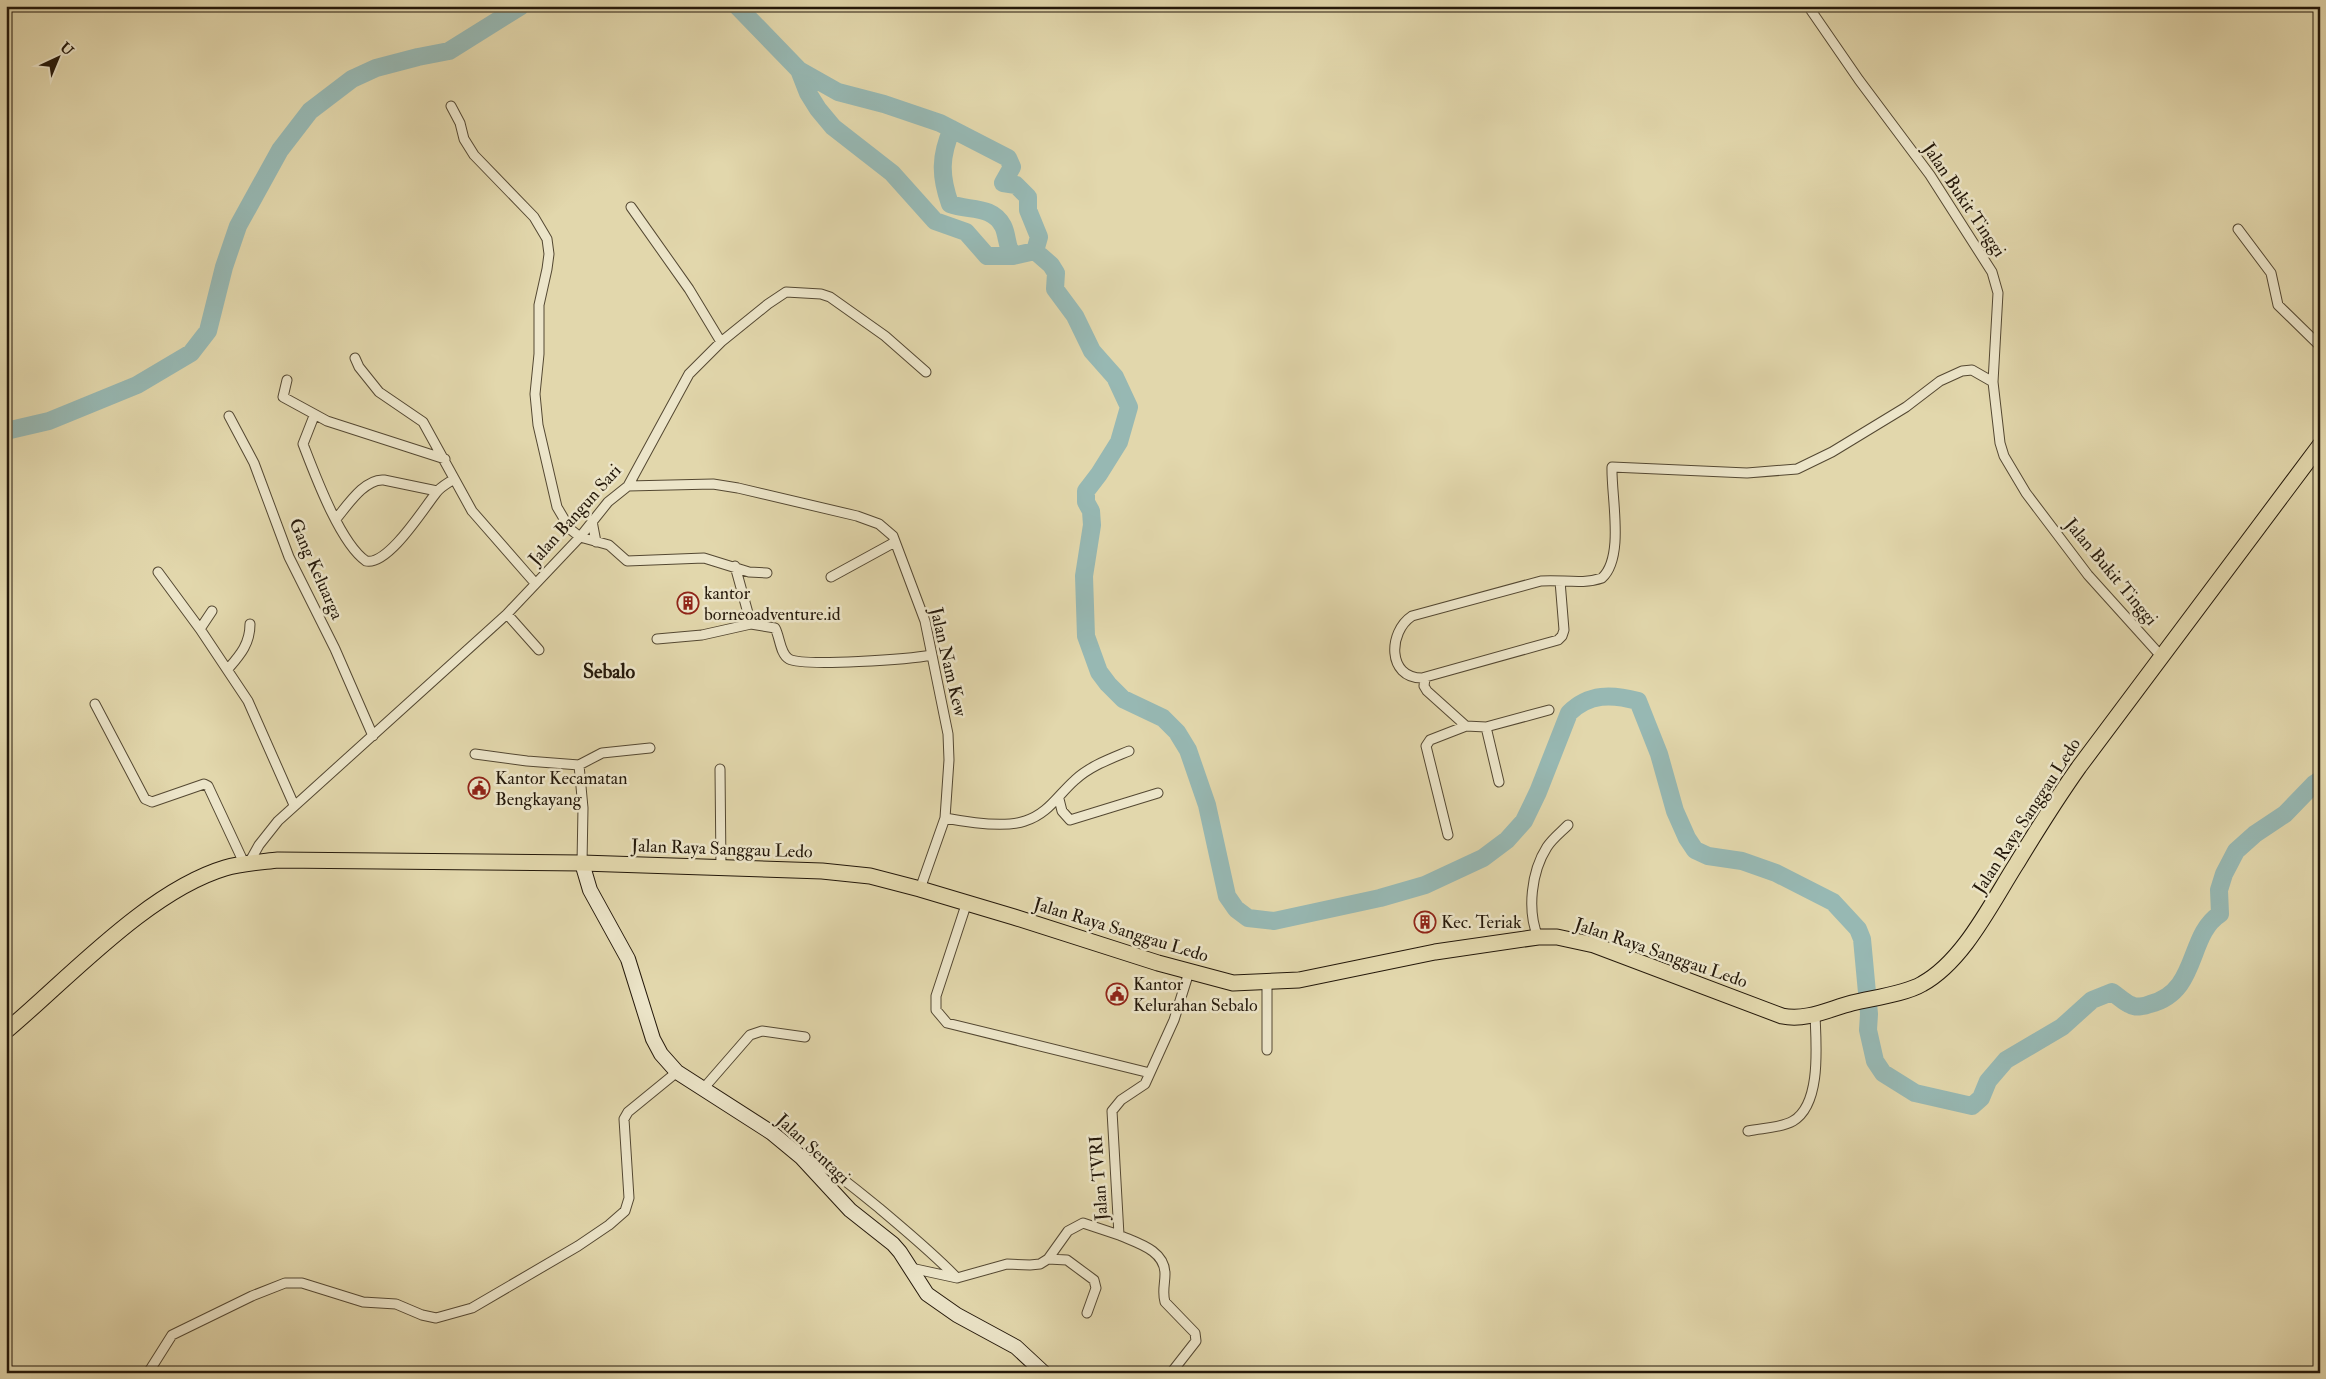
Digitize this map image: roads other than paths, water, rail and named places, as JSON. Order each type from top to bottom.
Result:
[{"type":"highway","name":"Jalan Raya Sanggau Ledo","points":[[6,1031],[99,950],[164,898],[213,872],[246,863],[278,860],[582,863],[855,874],[967,902],[1189,972],[1233,983],[1299,980],[1435,952],[1538,937],[1557,937],[1594,945],[1782,1016],[1815,1015],[1915,988],[1930,979],[1965,944],[2051,808],[2161,656],[2320,445]]},
{"type":"main road","name":"Jalan Sentagi","points":[[582,863],[590,890],[628,960],[653,1039],[661,1054],[677,1072],[772,1133],[800,1157],[850,1210],[893,1244],[927,1294],[957,1315],[1016,1347],[1044,1373]]},
{"type":"street","name":"Jalan Bukit Tinggi","points":[[1808,6],[1867,91],[1930,175],[1989,264],[1998,293],[1993,382],[2000,443],[2008,464],[2026,492],[2088,575],[2161,656]]},
{"type":"street","points":[[451,106],[460,123],[464,138],[474,155],[534,217],[547,239],[548,269],[539,305],[539,354],[535,406],[557,507],[570,529],[580,538],[609,545],[627,561],[685,557],[704,558],[754,573],[766,573]]},
{"type":"street","points":[[631,207],[689,288],[721,342]]},
{"type":"street","points":[[2238,229],[2271,273],[2278,305],[2320,346]]},
{"type":"street","name":"Jalan Bangun Sari","points":[[246,863],[265,836],[294,805],[507,614],[580,538],[608,502],[628,486],[688,374],[721,342],[768,304],[786,292],[821,294],[830,297],[885,336],[926,372]]},
{"type":"street","points":[[354,358],[379,392],[420,419],[480,522],[535,584]]},
{"type":"street","points":[[1560,581],[1564,630],[1560,638],[1541,646],[1425,678],[1409,677],[1396,663],[1394,653],[1399,630],[1409,617],[1541,581],[1560,581],[1574,582],[1602,578],[1610,569],[1614,546],[1612,467],[1747,473],[1797,468],[1839,448],[1906,407],[1940,382],[1957,373],[1972,370],[1993,382]]},
{"type":"street","points":[[287,380],[283,396],[314,416],[445,459]]},
{"type":"street","name":"Gang Keluarga","points":[[229,416],[254,463],[289,557],[335,649],[373,736]]},
{"type":"street","points":[[314,416],[303,444],[336,519],[355,551],[364,560],[371,562],[388,550],[403,536],[437,491],[454,478]]},
{"type":"street","points":[[336,519],[356,497],[376,480],[437,491]]},
{"type":"street","name":"Jalan Nam Kew","points":[[628,486],[707,484],[738,488],[836,510],[870,520],[888,532],[895,542],[925,622],[948,734],[949,760],[945,818],[920,889]]},
{"type":"street","points":[[592,521],[596,542]]},
{"type":"street","points":[[831,576],[895,542]]},
{"type":"street","points":[[735,566],[751,624]]},
{"type":"street","points":[[158,572],[200,629],[248,701],[294,805]]},
{"type":"street","points":[[200,629],[212,611]]},
{"type":"street","points":[[507,614],[538,650]]},
{"type":"street","points":[[228,670],[246,647],[250,636],[250,624]]},
{"type":"street","points":[[657,639],[702,635],[751,624],[775,628],[785,654],[793,660],[915,659],[931,655]]},
{"type":"street","points":[[1425,678],[1424,686],[1427,691],[1466,726]]},
{"type":"street","points":[[95,704],[145,799],[152,802],[204,784],[208,786],[246,863]]},
{"type":"street","points":[[1448,835],[1426,746],[1430,740],[1466,726],[1486,727],[1549,710]]},
{"type":"street","points":[[1486,727],[1499,782]]},
{"type":"street","points":[[475,754],[579,765],[602,752],[650,748]]},
{"type":"street","points":[[945,818],[1017,823],[1044,812],[1059,799],[1076,779],[1091,768],[1129,751]]},
{"type":"street","points":[[579,765],[583,808],[582,863]]},
{"type":"street","points":[[720,769],[721,868]]},
{"type":"street","points":[[1059,799],[1062,811],[1070,820],[1158,793]]},
{"type":"street","points":[[1538,937],[1531,916],[1534,881],[1541,858],[1548,846],[1568,825]]},
{"type":"street","points":[[967,902],[936,996],[935,1007],[943,1020],[984,1033],[1150,1073]]},
{"type":"street","name":"Jalan TVRI","points":[[1048,1259],[1068,1231],[1083,1223],[1119,1235],[1112,1111],[1121,1100],[1142,1087],[1150,1073],[1174,1020],[1189,972]]},
{"type":"street","points":[[1267,982],[1267,1050]]},
{"type":"street","points":[[1748,1131],[1791,1122],[1799,1116],[1809,1101],[1814,1083],[1815,1015]]},
{"type":"street","points":[[703,1089],[750,1035],[762,1031],[805,1038]]},
{"type":"street","points":[[148,1373],[172,1335],[252,1296],[285,1283],[302,1283],[362,1302],[396,1304],[422,1315],[436,1318],[478,1305],[578,1246],[622,1215],[629,1198],[624,1119],[628,1112],[677,1072]]},
{"type":"street","points":[[800,1157],[824,1166],[834,1173],[913,1236],[957,1278]]},
{"type":"street","points":[[1119,1235],[1147,1248],[1160,1258],[1165,1267],[1163,1296],[1165,1302],[1195,1333],[1196,1341],[1171,1373]]},
{"type":"street","points":[[911,1268],[957,1278],[994,1266],[1007,1264],[1034,1265],[1048,1259],[1067,1260],[1090,1275],[1096,1282],[1095,1293],[1087,1313]]},
{"type":"waterway","points":[[6,431],[49,421],[137,385],[191,353],[208,331],[224,267],[238,226],[280,150],[310,111],[352,79],[376,68],[449,51],[521,6]]},
{"type":"waterway","points":[[737,6],[799,70],[808,93],[833,127],[892,173],[935,221],[966,232],[987,256],[1013,256],[1035,251],[1051,265],[1056,273],[1055,289],[1075,316],[1092,351],[1115,377],[1129,407],[1119,442],[1086,491],[1086,502],[1091,511],[1092,525],[1084,576],[1086,636],[1099,672],[1108,684],[1123,699],[1163,718],[1177,732],[1188,750],[1207,805],[1227,896],[1236,909],[1248,918],[1274,921],[1380,898],[1425,885],[1483,858],[1507,840],[1524,821],[1538,792],[1569,713],[1577,706],[1601,697],[1610,696],[1638,701],[1659,754],[1675,811],[1687,838],[1695,850],[1708,856],[1742,861],[1776,873],[1833,902],[1858,929],[1862,939],[1869,1014],[1868,1030],[1875,1061],[1883,1073],[1915,1093],[1972,1106],[1981,1098],[1988,1081],[2006,1060],[2062,1027],[2092,1000],[2112,992],[2129,1004],[2135,1006],[2148,1005],[2166,998],[2177,988],[2185,976],[2202,935],[2210,923],[2220,914],[2219,890],[2224,874],[2236,851],[2255,834],[2285,814],[2320,780]]},
{"type":"waterway","points":[[799,70],[838,92],[884,104],[940,123],[1008,158],[1012,167],[1003,183],[1016,185],[1028,197],[1028,210],[1039,237],[1035,251]]},
{"type":"waterway","points":[[952,129],[943,157],[944,184],[950,204],[980,210],[998,219],[1003,226],[1009,249],[1013,256]]},
{"type":"place","name":"kantor borneoadventure.id","points":[[688,603]]},
{"type":"place","name":"Kantor Kecamatan Bengkayang","points":[[479,788]]},
{"type":"place","name":"Kec. Teriak","points":[[1425,922]]},
{"type":"place","name":"Kantor Kelurahan Sebalo","points":[[1117,994]]},
{"type":"district","name":"Sebalo","points":[[609,671]]}]
